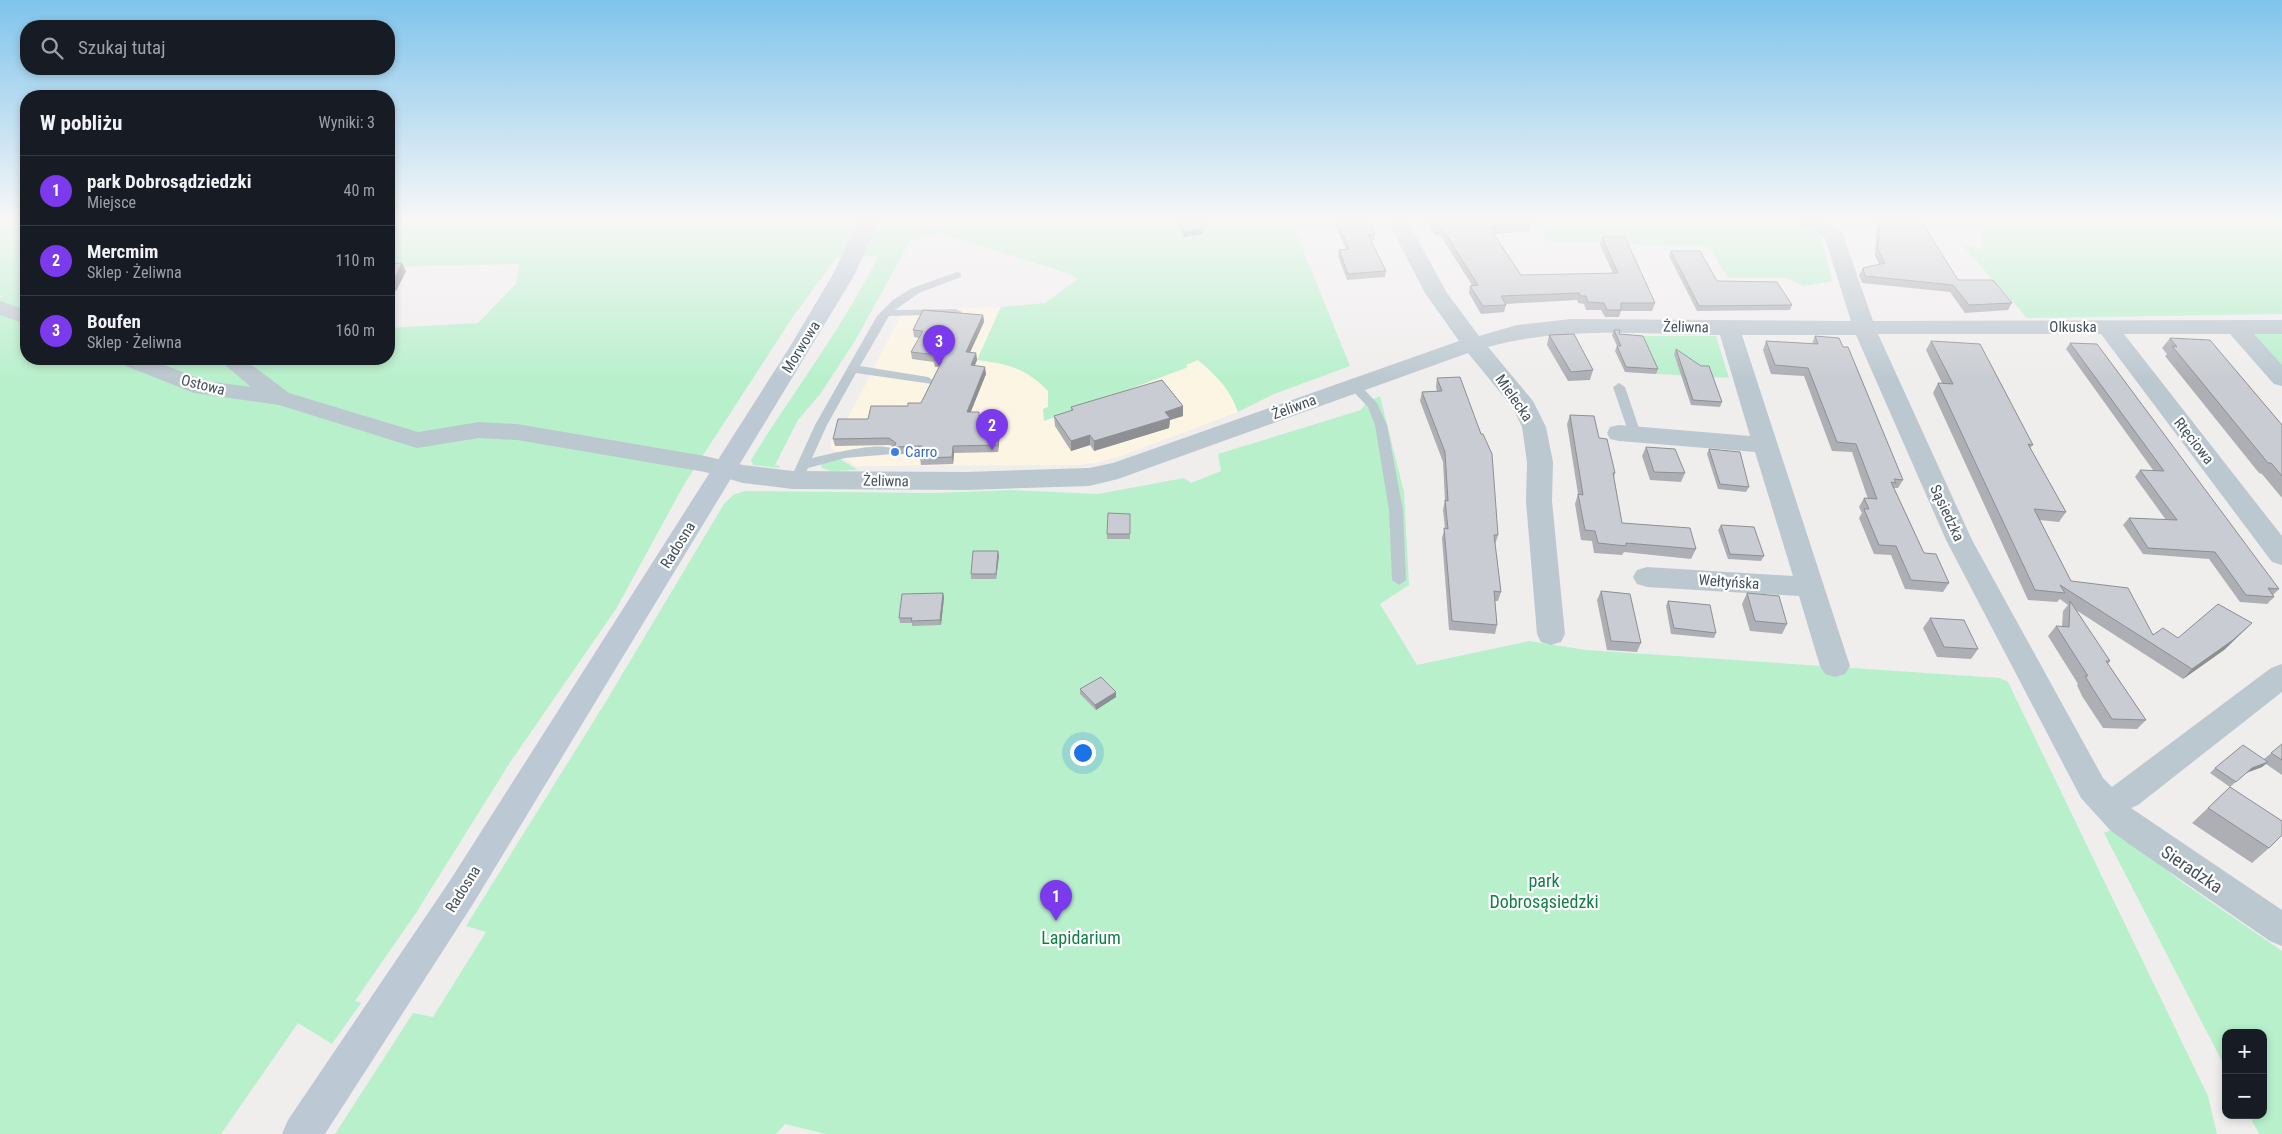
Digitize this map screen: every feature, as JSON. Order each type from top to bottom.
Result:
[{"type":"main road","name":"Morwowa","points":[[725,469],[845,273]]},
{"type":"main road","name":"Radosna","points":[[302,1134],[461,893],[725,469]]},
{"type":"street","name":"Mielecka","points":[[1425,273],[1436,293],[1473,343],[1524,406],[1534,427],[1540,462],[1539,501],[1551,634]]},
{"type":"street","name":"Sąsiedzka","points":[[1848,273],[1864,328],[1959,540],[2092,788],[2106,804]]},
{"type":"street","points":[[0,308],[20,315]]},
{"type":"street","name":"Żeliwna","points":[[725,469],[746,474],[799,472],[966,482],[1089,477],[1138,465],[1473,343],[1517,332],[1572,326],[1864,328]]},
{"type":"street","name":"Rtęciowa","points":[[2107,327],[2282,555]]},
{"type":"street","points":[[2236,327],[2282,379]]},
{"type":"street","name":"Olkuska","points":[[1864,328],[2282,327]]},
{"type":"street","points":[[1729,328],[1836,666]]},
{"type":"street","name":"Ostowa","points":[[144,365],[202,388],[281,398]]},
{"type":"street","points":[[238,365],[281,398],[417,440],[478,430],[516,432],[725,469]]},
{"type":"street","points":[[1627,434],[1766,445]]},
{"type":"street","name":"Wełtyńska","points":[[1647,577],[1811,587]]},
{"type":"street","points":[[2106,804],[2127,795],[2279,683]]},
{"type":"street","name":"Sieradzka","points":[[2106,804],[2122,820],[2178,861],[2282,930]]},
{"type":"lane","points":[[799,472],[821,424],[887,310],[913,291],[957,275]]},
{"type":"lane","points":[[887,310],[956,312]]},
{"type":"lane","points":[[853,370],[928,381]]},
{"type":"lane","points":[[1354,386],[1373,406],[1381,425],[1396,510],[1399,580]]},
{"type":"lane","points":[[1619,387],[1627,434]]},
{"type":"lane","points":[[799,472],[845,454],[889,451]]},
{"type":"shaded area","points":[[1001,307],[977,360],[1007,364],[1034,377],[1048,391],[1048,407],[1043,409],[1044,421],[1187,368],[1185,365],[1198,360],[1220,378],[1232,397],[1238,412],[1126,454],[1101,462],[1078,465],[856,466],[831,448],[832,438],[839,426],[844,426],[904,309]]},
{"type":"green space","points":[[0,273],[20,273],[20,365],[395,365],[395,328],[478,323],[516,284],[518,273],[825,273],[794,315],[685,483],[616,609],[511,761],[416,913],[355,1001],[361,1003],[332,1044],[298,1023],[221,1134],[0,1134],[0,298],[3,296],[0,295]]},
{"type":"green space","points":[[869,273],[892,273],[856,339],[821,393],[798,420],[775,465],[780,466],[779,468],[753,465],[751,460],[834,334]]},
{"type":"green space","points":[[1067,273],[1312,273],[1350,366],[1274,394],[1238,412],[1231,396],[1222,383],[1198,360],[1186,365],[1188,367],[1044,421],[1043,409],[1048,407],[1048,391],[1040,383],[1016,368],[977,360],[1001,307],[1045,303],[1078,279]]},
{"type":"green space","points":[[1725,273],[1830,273],[1832,281],[1804,286],[1787,278],[1728,278]]},
{"type":"green space","points":[[1987,273],[2282,273],[2282,314],[2027,318]]},
{"type":"green space","points":[[2249,333],[2282,333],[2282,373]]},
{"type":"green space","points":[[1639,336],[1716,336],[1729,378],[1641,373]]},
{"type":"green space","name":"park Dobrosąsiedzki","points":[[1380,396],[1404,492],[1409,585],[1380,604],[1417,665],[1529,641],[1586,650],[2000,678],[2008,682],[2208,1096],[2217,1134],[826,1134],[785,1124],[776,1134],[335,1134],[413,1013],[433,1017],[486,932],[466,926],[605,703],[724,504],[733,495],[745,491],[931,493],[1013,490],[1098,494],[1184,478],[1191,483],[1221,471],[1218,454],[1361,410],[1366,403]]},
{"type":"green space","points":[[840,459],[858,470],[831,471],[822,468],[821,464]]},
{"type":"green space","points":[[2114,829],[2182,882],[2282,951],[2282,1134],[2259,1134],[2251,1119],[2267,1119],[2267,1029],[2222,1029],[2222,1061],[2104,833]]},
{"type":"building","points":[[1470,273],[1520,273],[1521,275],[1641,273],[1655,303],[1621,303],[1621,310],[1607,310],[1604,303],[1588,302],[1586,296],[1580,296],[1579,293],[1501,296],[1506,305],[1483,306],[1470,286],[1478,285]]},
{"type":"building","points":[[1682,273],[1712,273],[1717,281],[1777,282],[1792,305],[1699,306]]},
{"type":"building","points":[[1864,273],[1954,273],[1958,280],[1993,280],[2012,303],[1969,305],[1953,285],[1865,276]]},
{"type":"building","points":[[923,310],[983,315],[966,352],[976,353],[971,365],[985,367],[967,412],[979,412],[979,416],[1000,416],[998,445],[953,446],[952,457],[920,458],[922,446],[894,447],[896,443],[889,438],[833,439],[838,419],[868,419],[871,406],[908,406],[908,403],[921,403],[942,361],[934,360],[936,355],[911,352],[923,331],[913,330]]},
{"type":"building","points":[[1614,330],[1620,330],[1619,334],[1643,336],[1658,369],[1626,367],[1617,346],[1621,346]]},
{"type":"building","points":[[1574,334],[1593,370],[1571,372],[1549,335]]},
{"type":"building","points":[[1815,336],[1839,338],[1843,347],[1848,347],[1903,480],[1894,479],[1896,483],[1891,482],[1924,553],[1936,554],[1949,583],[1911,580],[1896,546],[1879,545],[1864,509],[1869,509],[1864,498],[1877,499],[1856,444],[1837,442],[1808,368],[1775,365],[1766,341],[1818,344]]},
{"type":"building","points":[[2170,338],[2210,340],[2282,425],[2282,476],[2271,463],[2268,463],[2172,346],[2177,347]]},
{"type":"building","points":[[1931,341],[1980,344],[2033,445],[2028,444],[2066,512],[2034,509],[2071,581],[2128,588],[2153,635],[2163,628],[2178,638],[2218,604],[2252,623],[2233,640],[2192,669],[2060,585],[2065,593],[2035,590],[1938,383],[1953,384]]},
{"type":"building","points":[[2070,343],[2097,344],[2279,589],[2268,588],[2274,597],[2246,595],[2215,552],[2148,548],[2129,518],[2177,520],[2140,470],[2164,471]]},
{"type":"building","points":[[1676,349],[1701,366],[1709,366],[1722,402],[1693,400]]},
{"type":"building","points":[[1460,377],[1481,434],[1483,434],[1492,454],[1498,535],[1494,535],[1501,592],[1494,591],[1497,625],[1452,621],[1444,528],[1448,529],[1445,500],[1448,501],[1445,452],[1422,392],[1442,391],[1437,378]]},
{"type":"building","points":[[1162,380],[1183,406],[1165,412],[1170,418],[1094,441],[1090,435],[1071,441],[1054,416],[1073,410],[1071,407]]},
{"type":"building","points":[[1570,415],[1594,416],[1599,438],[1607,439],[1615,473],[1613,473],[1622,523],[1690,528],[1696,549],[1626,543],[1626,546],[1598,543],[1595,531],[1585,530],[1578,494],[1583,495]]},
{"type":"building","points":[[1646,447],[1675,449],[1685,473],[1654,472]]},
{"type":"building","points":[[1709,449],[1740,452],[1749,487],[1720,484]]},
{"type":"building","points":[[1108,513],[1130,514],[1130,534],[1107,534]]},
{"type":"building","points":[[1721,525],[1754,527],[1764,556],[1730,554]]},
{"type":"building","points":[[973,551],[998,551],[996,574],[971,574]]},
{"type":"building","points":[[1601,591],[1630,594],[1641,643],[1611,641]]},
{"type":"building","points":[[943,593],[940,620],[911,621],[912,618],[899,618],[902,594]]},
{"type":"building","points":[[1747,593],[1779,596],[1787,624],[1755,621]]},
{"type":"building","points":[[1668,601],[1710,605],[1716,633],[1674,628]]},
{"type":"building","points":[[2070,601],[2110,661],[2106,661],[2146,720],[2112,719],[2085,676],[2088,676],[2056,626],[2069,627]]},
{"type":"building","points":[[1930,618],[1964,620],[1978,649],[1944,647]]},
{"type":"building","points":[[1101,677],[1116,692],[1095,705],[1080,689]]},
{"type":"building","points":[[2282,744],[2282,760],[2271,753]]},
{"type":"building","points":[[2243,745],[2268,762],[2252,768],[2236,782],[2215,768]]},
{"type":"building","points":[[2230,787],[2282,821],[2282,835],[2269,848],[2208,808]]},
{"type":"place","name":"Boufen","points":[[939,366]]},
{"type":"place","name":"Mercmim","points":[[992,450]]},
{"type":"place","name":"Carro","points":[[895,452]]},
{"type":"place","name":"park Dobrosądziedzki","points":[[1056,921]]},
{"type":"park label","name":"Lapidarium","points":[[1081,937]]}]
